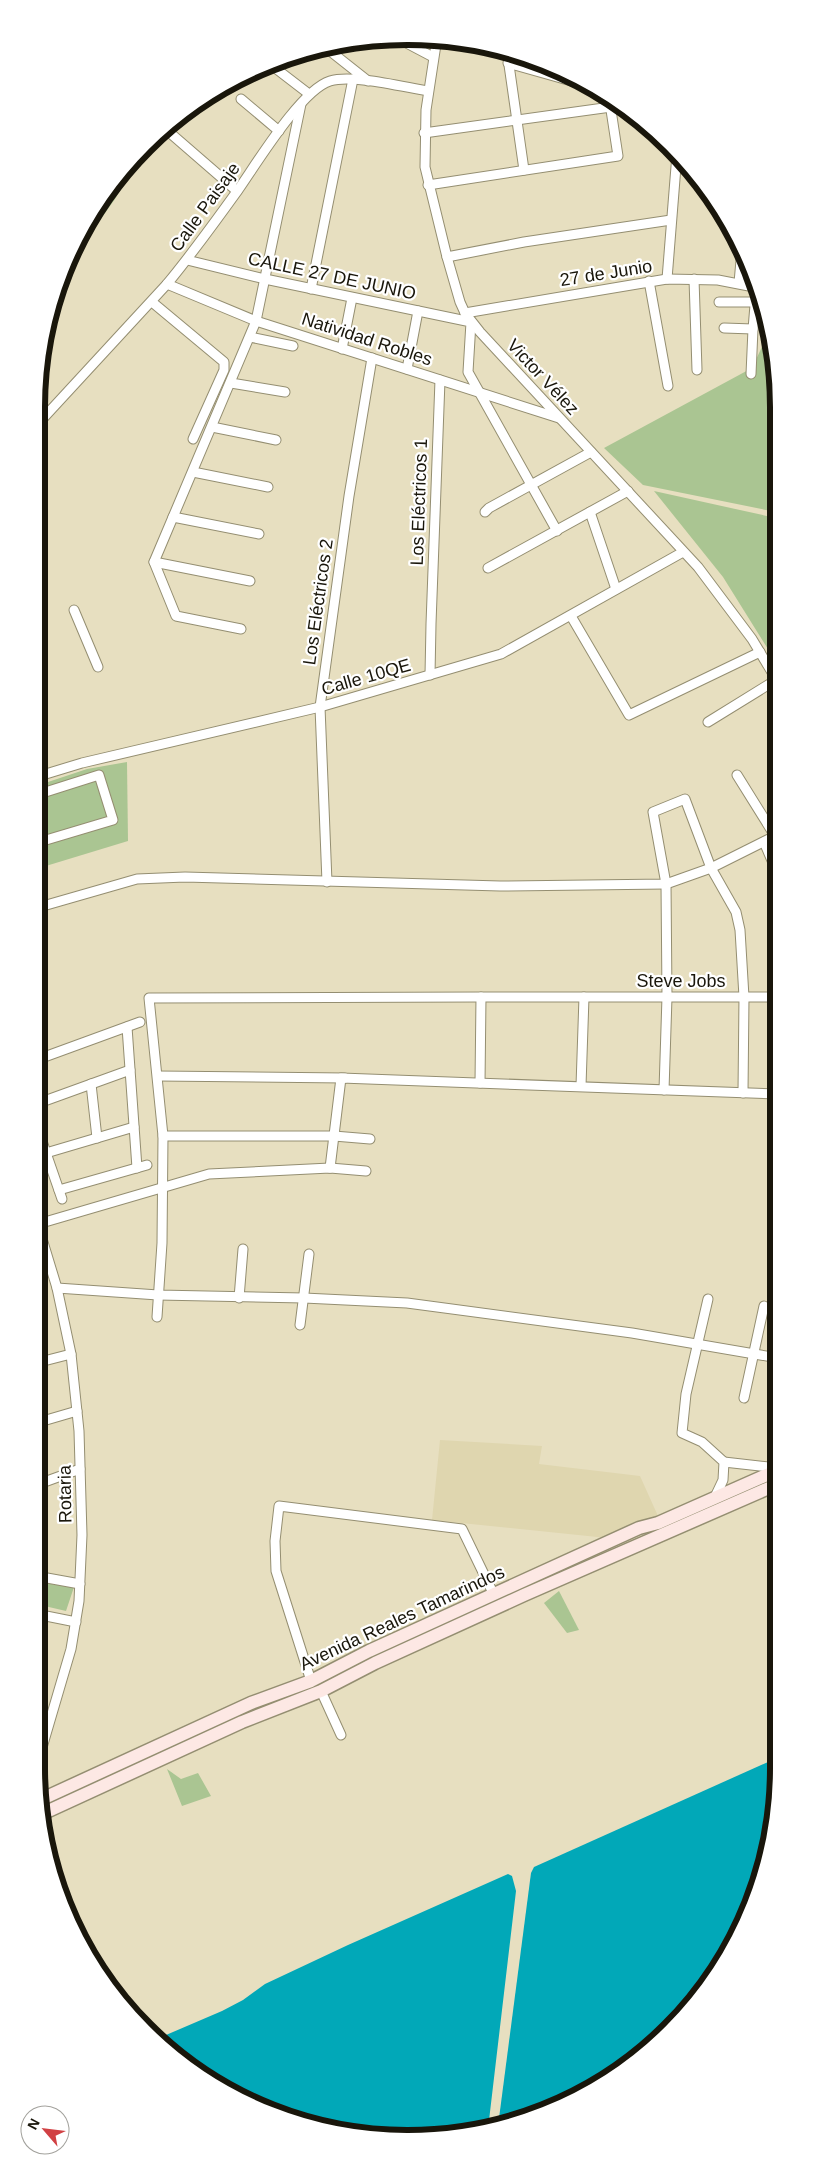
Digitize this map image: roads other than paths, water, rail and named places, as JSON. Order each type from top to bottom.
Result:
[{"type":"main road","name":"Avenida Reales Tamarindos","points":[[46,1797],[237,1710],[310,1681],[369,1651],[494,1596],[518,1583],[639,1528],[658,1523],[770,1473]]},
{"type":"main road","name":"Avenida Reales Tamarindos","points":[[48,1811],[242,1722],[321,1691],[375,1663],[770,1488]]},
{"type":"main road","points":[[518,1583],[524,1596]]},
{"type":"main road","points":[[237,1710],[242,1722]]},
{"type":"street","points":[[410,45],[433,58]]},
{"type":"street","name":"Victor Vélez","points":[[435,46],[424,133],[428,185],[447,257],[465,313],[471,322],[713,585],[770,670]]},
{"type":"street","points":[[333,53],[368,81]]},
{"type":"street","points":[[511,60],[524,170]]},
{"type":"street","points":[[512,64],[552,75]]},
{"type":"street","points":[[277,70],[309,94]]},
{"type":"street","points":[[311,289],[353,79]]},
{"type":"street","name":"Calle Paisaje","points":[[45,416],[152,302],[187,260],[279,131],[309,94],[331,80],[353,79],[428,91]]},
{"type":"street","points":[[242,99],[279,131]]},
{"type":"street","points":[[241,629],[176,616],[154,562],[256,321],[301,104]]},
{"type":"street","points":[[424,133],[609,106]]},
{"type":"street","points":[[428,185],[618,156],[611,108]]},
{"type":"street","points":[[170,133],[237,191]]},
{"type":"street","points":[[667,279],[676,164]]},
{"type":"street","points":[[447,257],[524,242],[672,220]]},
{"type":"street","name":"CALLE 27 DE JUNIO","points":[[187,260],[352,298],[471,322]]},
{"type":"street","points":[[739,283],[741,265]]},
{"type":"street","name":"27 de Junio","points":[[465,313],[667,279],[694,279],[749,286]]},
{"type":"street","points":[[694,279],[697,370]]},
{"type":"street","points":[[649,281],[668,386]]},
{"type":"street","name":"Natividad Robles","points":[[167,284],[256,321],[559,418]]},
{"type":"street","points":[[719,302],[753,297]]},
{"type":"street","points":[[342,348],[352,298]]},
{"type":"street","points":[[152,302],[224,362],[224,370],[193,438]]},
{"type":"street","points":[[751,374],[755,303]]},
{"type":"street","points":[[407,369],[418,311]]},
{"type":"street","points":[[471,322],[468,372],[557,531]]},
{"type":"street","points":[[724,328],[753,329]]},
{"type":"street","points":[[250,337],[293,346]]},
{"type":"street","name":"Los Eléctricos 2","points":[[327,882],[320,707],[349,496],[372,358]]},
{"type":"street","name":"Los Eléctricos 1","points":[[430,675],[430,624],[440,380]]},
{"type":"street","points":[[231,382],[285,392]]},
{"type":"street","points":[[212,427],[276,440]]},
{"type":"street","points":[[485,512],[531,484],[591,452]]},
{"type":"street","points":[[193,472],[268,487]]},
{"type":"street","points":[[488,568],[628,492]]},
{"type":"street","points":[[590,512],[616,589]]},
{"type":"street","points":[[173,516],[258,534]]},
{"type":"street","name":"Calle 10QE","points":[[45,774],[82,763],[320,707],[501,654],[683,552]]},
{"type":"street","points":[[154,562],[250,581]]},
{"type":"street","points":[[74,610],[98,667]]},
{"type":"street","points":[[571,616],[629,715],[760,652]]},
{"type":"street","points":[[708,722],[770,684]]},
{"type":"street","points":[[45,791],[98,775],[113,820],[45,841]]},
{"type":"street","points":[[737,775],[770,826]]},
{"type":"street","points":[[664,1090],[667,997],[666,884],[653,812],[685,799],[711,868],[736,912],[740,930],[744,997],[743,1093]]},
{"type":"street","points":[[45,905],[137,878],[185,877],[500,886],[666,884],[711,868],[770,838]]},
{"type":"street","points":[[764,842],[770,856]]},
{"type":"street","points":[[480,1083],[481,997]]},
{"type":"street","points":[[581,1086],[584,997]]},
{"type":"street","name":"Steve Jobs","points":[[158,1076],[150,998],[770,997]]},
{"type":"street","points":[[45,1057],[140,1022]]},
{"type":"street","points":[[127,1027],[137,1168]]},
{"type":"street","points":[[45,1101],[130,1070]]},
{"type":"street","points":[[157,1317],[163,1136],[158,1076],[341,1078],[770,1094]]},
{"type":"street","points":[[330,1168],[341,1078]]},
{"type":"street","points":[[91,1084],[97,1138]]},
{"type":"street","points":[[134,1127],[46,1153],[60,1194],[147,1166]]},
{"type":"street","points":[[163,1136],[334,1136],[370,1139]]},
{"type":"street","points":[[45,1219],[216,1172],[330,1168],[366,1171]]},
{"type":"street","name":"Rotaria","points":[[45,1247],[58,1288],[71,1354],[77,1412],[82,1535],[76,1622],[61,1686],[45,1738]]},
{"type":"street","points":[[239,1298],[243,1249]]},
{"type":"street","points":[[300,1324],[309,1254]]},
{"type":"street","points":[[58,1288],[158,1295],[304,1298],[417,1304],[632,1333],[770,1357]]},
{"type":"street","points":[[708,1299],[686,1394],[682,1433],[702,1442],[724,1462],[770,1468]]},
{"type":"street","points":[[744,1398],[764,1306]]},
{"type":"street","points":[[45,1361],[71,1354]]},
{"type":"street","points":[[45,1421],[77,1412]]},
{"type":"street","points":[[714,1499],[724,1480],[724,1462]]},
{"type":"street","points":[[45,1482],[80,1469]]},
{"type":"street","points":[[748,1484],[754,1496]]},
{"type":"street","points":[[310,1681],[276,1572],[275,1541],[279,1506],[462,1529],[494,1596]]},
{"type":"street","points":[[45,1578],[80,1584]]},
{"type":"street","points":[[45,1616],[76,1622]]},
{"type":"street","points":[[321,1691],[342,1735]]},
{"type":"water","points":[[770,1761],[767,1815],[758,1861],[751,1884],[733,1928],[709,1969],[695,1988],[664,2024],[647,2040],[609,2069],[568,2093],[524,2111],[499,2118],[531,1873],[534,1867]]},
{"type":"water","points":[[508,1874],[512,1876],[516,1891],[489,2121],[455,2127],[408,2130],[360,2127],[314,2118],[247,2093],[206,2069],[164,2036],[222,2011],[243,2000],[265,1984]]}]
